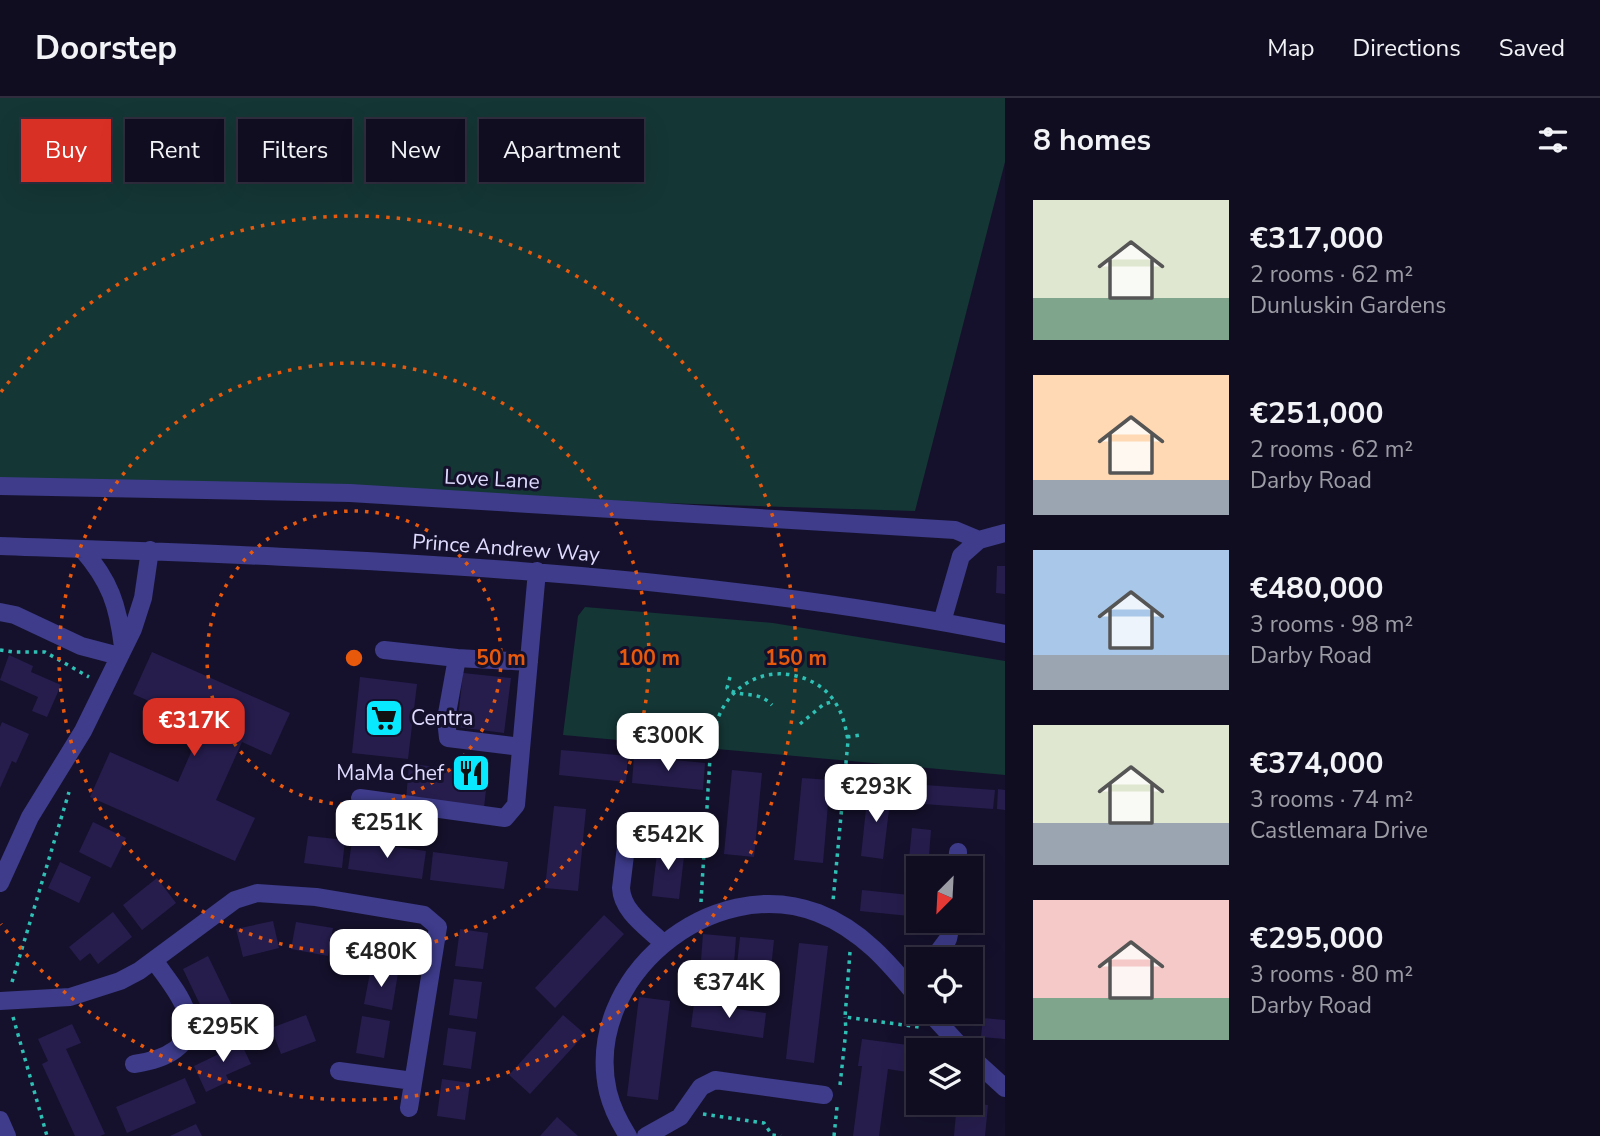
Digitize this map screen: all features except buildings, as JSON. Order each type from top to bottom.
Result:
[{"type":"street","name":"Love Lane","points":[[0,486],[350,493],[955,530],[979,540]]},
{"type":"street","points":[[942,622],[961,556],[979,540],[1005,533]]},
{"type":"street","name":"Prince Andrew Way","points":[[0,546],[150,550],[537,571],[752,593],[1005,634]]},
{"type":"street","points":[[82,549],[98,569],[114,597],[120,618],[121,652]]},
{"type":"street","points":[[0,883],[30,817],[83,731],[138,620],[150,550]]},
{"type":"street","points":[[360,799],[505,818],[516,806],[537,571]]},
{"type":"street","points":[[0,612],[15,615],[81,646],[121,652]]},
{"type":"street","points":[[384,650],[529,662]]},
{"type":"street","points":[[457,658],[446,719],[448,738],[521,747]]},
{"type":"street","points":[[629,822],[622,898],[628,909],[664,944]]},
{"type":"street","points":[[4,1001],[54,1000],[80,995],[127,978],[234,900],[257,893],[316,897],[424,915],[438,927],[409,1108]]},
{"type":"street","points":[[628,1136],[614,1111],[608,1092],[608,1038],[620,1001],[634,977],[664,944],[680,931],[703,918],[738,908],[775,905],[808,910],[852,930],[906,977]]},
{"type":"street","points":[[134,1064],[153,1061],[173,1053],[181,1044],[187,1027],[187,1014],[183,1003],[154,960]]},
{"type":"street","points":[[939,1024],[953,1038]]},
{"type":"street","points":[[983,1068],[1005,1088]]},
{"type":"street","points":[[338,1071],[413,1081]]},
{"type":"street","points":[[646,1136],[676,1119],[690,1106],[701,1087],[715,1080],[824,1095]]},
{"type":"street","points":[[0,1120],[7,1136]]},
{"type":"path","points":[[0,650],[45,652],[91,678]]},
{"type":"path","points":[[703,918],[701,903],[713,734],[723,705],[733,693],[747,681],[761,675],[780,673],[793,674],[825,688],[842,711],[848,737],[831,919]]},
{"type":"path","points":[[730,677],[727,688],[733,693],[765,698],[772,705]]},
{"type":"path","points":[[825,688],[829,683]]},
{"type":"path","points":[[800,723],[824,704],[835,701]]},
{"type":"path","points":[[848,737],[861,736]]},
{"type":"path","points":[[47,1136],[4,1001],[71,785]]},
{"type":"path","points":[[834,1136],[846,1030],[852,930]]},
{"type":"path","points":[[845,1017],[908,1027],[942,1027]]},
{"type":"path","points":[[690,1106],[698,1113],[764,1122],[772,1135],[781,1136]]},
{"type":"green space","points":[[0,98],[1005,98],[1005,162],[915,511],[0,482]]},
{"type":"green space","points":[[585,607],[773,623],[1005,661],[1005,775],[563,735],[578,616]]},
{"type":"place","name":"Centra","points":[[384,718]]},
{"type":"place","name":"MaMa Chef","points":[[471,773]]}]
